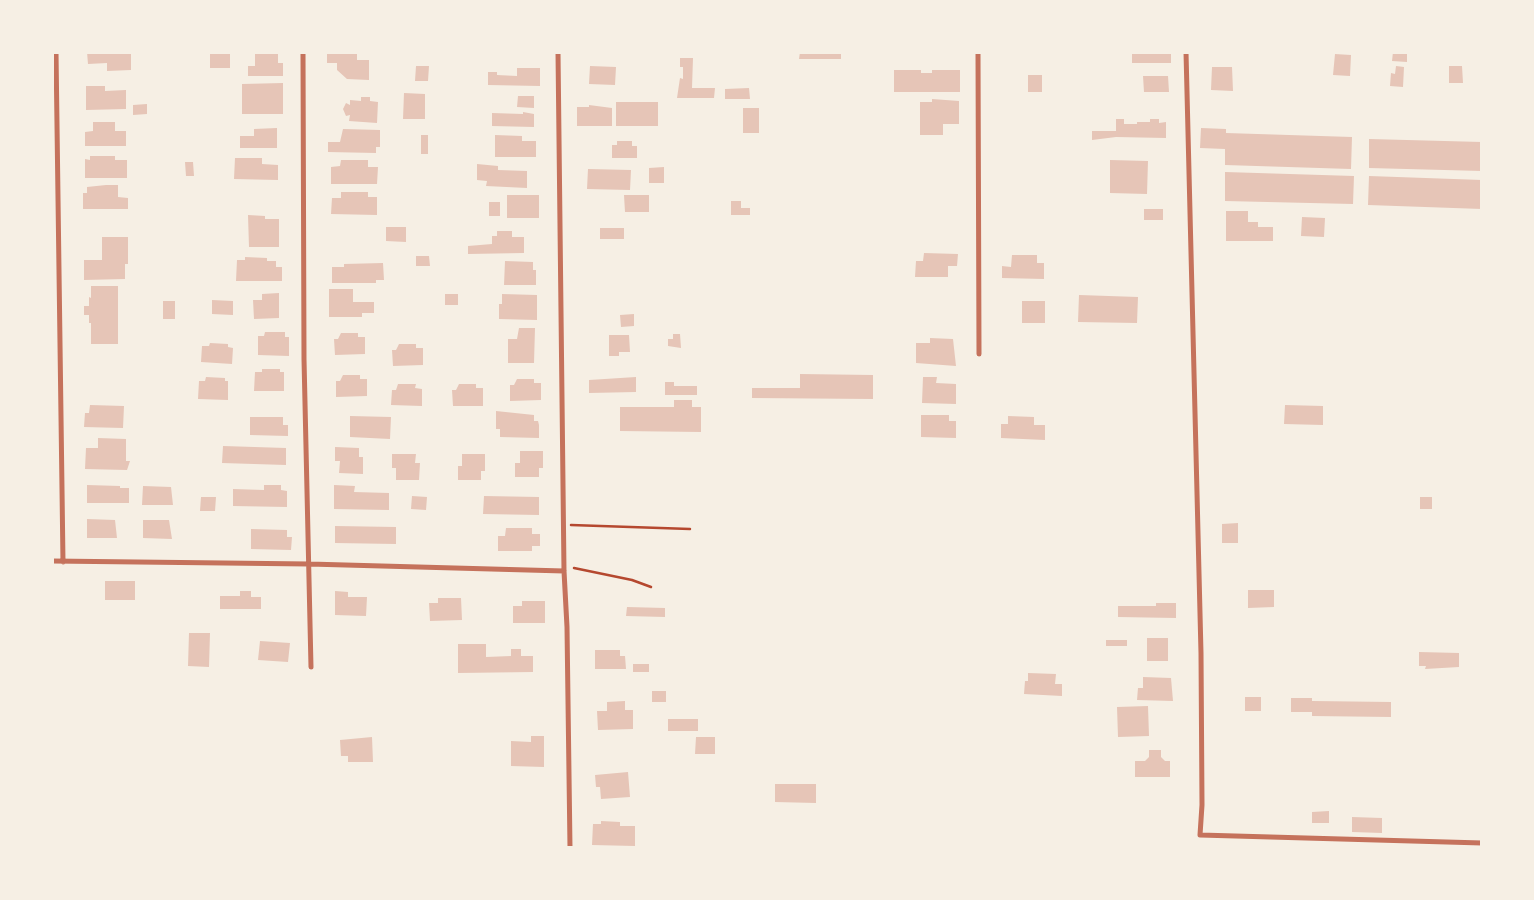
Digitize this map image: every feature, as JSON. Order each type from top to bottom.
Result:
[{"type":"street","points":[[56,52],[63,562]]},
{"type":"street","points":[[303,52],[304,367],[311,667]]},
{"type":"street","points":[[558,52],[570,848]]},
{"type":"street","points":[[978,52],[979,354]]},
{"type":"street","points":[[1186,52],[1202,653],[1200,835],[1482,843]]},
{"type":"street","points":[[52,561],[564,569]]},
{"type":"path","points":[[564,525],[690,529]]},
{"type":"path","points":[[564,569],[632,580],[650,587]]},
{"type":"building","points":[[87,52],[131,52],[131,70],[107,71],[107,63],[88,64]]},
{"type":"building","points":[[210,52],[230,52],[230,68],[210,68]]},
{"type":"building","points":[[255,52],[278,52],[278,63],[283,63],[283,76],[248,76],[248,66],[255,66]]},
{"type":"building","points":[[327,52],[357,52],[357,60],[369,60],[369,80],[347,79],[337,70],[337,63],[327,63]]},
{"type":"building","points":[[800,52],[841,52],[841,59],[799,59]]},
{"type":"building","points":[[1132,52],[1171,52],[1171,63],[1132,63]]},
{"type":"building","points":[[1393,52],[1407,52],[1407,62],[1392,61]]},
{"type":"building","points":[[1335,54],[1351,55],[1350,76],[1333,75]]},
{"type":"building","points":[[680,58],[693,58],[692,88],[715,88],[714,98],[677,98],[680,78],[683,79]]},
{"type":"building","points":[[416,66],[429,66],[428,81],[415,81]]},
{"type":"building","points":[[590,66],[616,67],[615,85],[589,84]]},
{"type":"building","points":[[1396,66],[1404,67],[1403,87],[1390,86],[1391,73],[1395,74]]},
{"type":"building","points":[[1449,66],[1462,66],[1463,83],[1449,83]]},
{"type":"building","points":[[1212,67],[1232,67],[1233,91],[1211,90]]},
{"type":"building","points":[[517,68],[540,68],[540,86],[488,85],[488,72],[517,76]]},
{"type":"building","points":[[894,70],[921,70],[921,73],[932,73],[932,70],[960,70],[960,92],[894,92]]},
{"type":"building","points":[[1028,75],[1042,75],[1042,92],[1028,92]]},
{"type":"building","points":[[1143,76],[1168,76],[1169,92],[1144,92]]},
{"type":"building","points":[[283,83],[283,114],[242,114],[242,84]]},
{"type":"building","points":[[86,86],[105,86],[105,91],[126,90],[126,109],[86,110]]},
{"type":"building","points":[[749,88],[750,99],[725,99],[725,89]]},
{"type":"building","points":[[404,93],[425,94],[425,119],[403,119]]},
{"type":"building","points":[[518,96],[534,96],[534,108],[517,107]]},
{"type":"building","points":[[361,97],[370,97],[370,101],[378,102],[377,123],[349,121],[350,115],[346,116],[343,109],[346,103],[350,105],[350,100],[361,101]]},
{"type":"building","points":[[932,99],[959,101],[959,124],[943,124],[943,135],[920,135],[920,102],[932,102]]},
{"type":"building","points":[[616,102],[658,102],[658,126],[616,126]]},
{"type":"building","points":[[147,104],[147,114],[133,115],[133,105]]},
{"type":"building","points":[[589,105],[612,108],[612,126],[577,126],[577,107]]},
{"type":"building","points":[[743,108],[759,108],[759,133],[743,133]]},
{"type":"building","points":[[492,113],[534,114],[534,127],[492,126]]},
{"type":"building","points":[[1116,119],[1124,119],[1124,124],[1137,124],[1159,119],[1159,123],[1166,122],[1166,138],[1116,137],[1092,140],[1092,131],[1116,131]]},
{"type":"building","points":[[93,122],[115,122],[115,131],[126,131],[126,146],[85,146],[85,132],[93,131]]},
{"type":"building","points":[[277,128],[277,148],[240,148],[240,136],[254,136],[254,129]]},
{"type":"building","points":[[1201,128],[1226,129],[1226,133],[1352,137],[1351,169],[1225,165],[1225,149],[1200,148]]},
{"type":"building","points":[[343,129],[380,130],[380,147],[376,147],[376,153],[328,152],[328,142],[340,142]]},
{"type":"building","points":[[421,135],[428,135],[428,154],[421,154]]},
{"type":"building","points":[[495,135],[522,136],[522,141],[536,141],[536,157],[495,157]]},
{"type":"building","points":[[1369,139],[1482,142],[1482,171],[1369,168]]},
{"type":"building","points":[[617,141],[632,141],[632,146],[637,146],[637,158],[612,158],[612,145],[617,145]]},
{"type":"building","points":[[90,156],[115,156],[115,160],[127,160],[127,178],[85,178],[85,159],[90,160]]},
{"type":"building","points":[[235,158],[262,158],[262,164],[278,165],[278,180],[234,179]]},
{"type":"building","points":[[341,160],[368,160],[368,167],[378,167],[377,184],[331,184],[331,167],[340,166]]},
{"type":"building","points":[[1110,160],[1148,161],[1147,194],[1110,193]]},
{"type":"building","points":[[185,162],[193,162],[194,176],[186,176]]},
{"type":"building","points":[[477,164],[498,166],[498,170],[527,171],[527,188],[486,186],[487,181],[477,180]]},
{"type":"building","points":[[664,167],[664,183],[649,183],[649,168]]},
{"type":"building","points":[[588,169],[631,170],[630,190],[587,189]]},
{"type":"building","points":[[1225,172],[1354,176],[1353,204],[1225,201]]},
{"type":"building","points":[[1369,176],[1482,180],[1482,209],[1368,205]]},
{"type":"building","points":[[118,185],[118,197],[128,198],[128,209],[83,209],[83,193],[87,193],[87,187]]},
{"type":"building","points":[[341,192],[368,192],[368,197],[377,197],[377,215],[331,214],[332,198],[341,198]]},
{"type":"building","points":[[507,195],[539,195],[539,218],[507,218]]},
{"type":"building","points":[[624,195],[649,195],[649,212],[625,212]]},
{"type":"building","points":[[731,201],[741,201],[741,208],[750,208],[750,215],[731,215]]},
{"type":"building","points":[[489,202],[500,202],[500,216],[489,216]]},
{"type":"building","points":[[1144,209],[1163,209],[1163,220],[1144,220]]},
{"type":"building","points":[[1226,211],[1248,211],[1248,222],[1258,222],[1258,227],[1273,227],[1273,241],[1226,241]]},
{"type":"building","points":[[248,215],[279,219],[279,247],[249,247]]},
{"type":"building","points":[[1302,217],[1325,218],[1324,237],[1301,236]]},
{"type":"building","points":[[386,227],[406,227],[406,242],[386,241]]},
{"type":"building","points":[[600,228],[624,228],[624,239],[600,239]]},
{"type":"building","points":[[497,231],[512,231],[512,237],[524,237],[524,253],[468,254],[468,246],[492,244],[492,236],[497,236]]},
{"type":"building","points":[[102,237],[128,237],[125,279],[84,280],[84,260],[102,260]]},
{"type":"building","points":[[924,253],[958,254],[957,266],[948,266],[948,277],[915,277],[916,261],[923,261]]},
{"type":"building","points":[[1012,255],[1037,255],[1037,263],[1044,263],[1044,279],[1002,278],[1002,266],[1011,267]]},
{"type":"building","points":[[416,256],[429,256],[430,266],[416,266]]},
{"type":"building","points":[[245,257],[276,261],[276,267],[282,267],[282,281],[236,281],[237,260],[245,260]]},
{"type":"building","points":[[505,261],[533,262],[536,285],[504,285]]},
{"type":"building","points":[[383,263],[384,280],[376,280],[376,283],[332,283],[332,267]]},
{"type":"building","points":[[91,286],[118,286],[118,344],[91,344],[91,323],[89,315],[84,315],[84,306],[89,306]]},
{"type":"building","points":[[329,289],[353,289],[353,302],[374,302],[374,313],[362,313],[362,317],[329,317]]},
{"type":"building","points":[[279,293],[279,318],[254,319],[253,300],[262,300],[262,294]]},
{"type":"building","points":[[445,294],[458,294],[458,305],[445,305]]},
{"type":"building","points":[[502,294],[537,295],[537,320],[499,319]]},
{"type":"building","points":[[1079,295],[1138,297],[1137,323],[1078,322]]},
{"type":"building","points":[[212,300],[233,301],[233,315],[212,314]]},
{"type":"building","points":[[163,301],[175,301],[175,319],[163,319]]},
{"type":"building","points":[[1022,301],[1045,301],[1045,323],[1022,323]]},
{"type":"building","points":[[634,314],[634,326],[621,327],[620,315]]},
{"type":"building","points":[[519,328],[535,328],[534,363],[508,363],[508,339],[517,339]]},
{"type":"building","points":[[265,332],[285,332],[285,337],[289,337],[289,356],[258,355],[258,336],[264,336]]},
{"type":"building","points":[[341,333],[358,333],[358,337],[365,337],[365,354],[335,355],[334,339],[338,339]]},
{"type":"building","points":[[673,334],[680,334],[681,348],[668,346],[668,339],[673,339]]},
{"type":"building","points":[[609,335],[629,335],[630,352],[609,356]]},
{"type":"building","points":[[930,338],[953,339],[956,366],[916,363],[916,343],[930,343]]},
{"type":"building","points":[[210,343],[228,344],[228,347],[233,348],[232,364],[201,362],[202,346],[209,346]]},
{"type":"building","points":[[399,344],[416,344],[416,348],[423,348],[423,365],[393,366],[392,350],[396,350]]},
{"type":"building","points":[[262,369],[280,369],[280,372],[284,372],[284,391],[254,391],[255,372],[262,372]]},
{"type":"building","points":[[800,374],[873,375],[873,399],[752,398],[752,388],[800,388]]},
{"type":"building","points":[[343,375],[360,375],[360,379],[367,379],[367,396],[336,397],[336,381],[340,381]]},
{"type":"building","points":[[206,377],[225,378],[225,381],[228,381],[228,400],[198,399],[199,381],[205,381]]},
{"type":"building","points":[[636,377],[636,392],[589,393],[589,380]]},
{"type":"building","points":[[923,377],[937,377],[936,383],[956,384],[956,404],[922,403]]},
{"type":"building","points":[[517,379],[534,379],[534,383],[541,383],[541,400],[510,401],[510,385],[514,385]]},
{"type":"building","points":[[665,382],[674,382],[674,386],[697,386],[697,395],[665,395]]},
{"type":"building","points":[[398,384],[416,384],[415,388],[422,389],[422,406],[391,405],[392,390],[396,390]]},
{"type":"building","points":[[459,384],[476,384],[476,388],[483,388],[483,406],[453,406],[452,390],[456,390]]},
{"type":"building","points":[[674,400],[692,400],[692,407],[701,407],[701,432],[620,431],[620,407],[674,407]]},
{"type":"building","points":[[90,405],[124,406],[123,428],[84,427],[85,413],[89,413]]},
{"type":"building","points":[[1285,405],[1323,406],[1323,425],[1284,424]]},
{"type":"building","points":[[496,411],[534,415],[534,421],[538,421],[539,425],[539,438],[500,437],[500,429],[496,429]]},
{"type":"building","points":[[921,415],[949,415],[949,421],[956,421],[956,438],[921,437]]},
{"type":"building","points":[[350,416],[391,417],[390,439],[350,437]]},
{"type":"building","points":[[1008,416],[1034,417],[1034,425],[1045,425],[1045,440],[1001,438],[1001,424],[1008,424]]},
{"type":"building","points":[[250,417],[283,417],[283,425],[288,425],[288,436],[250,435]]},
{"type":"building","points":[[98,438],[126,439],[126,461],[130,461],[127,470],[85,469],[86,448],[98,448]]},
{"type":"building","points":[[223,446],[286,448],[286,465],[222,463]]},
{"type":"building","points":[[335,447],[359,448],[359,457],[363,457],[363,474],[339,473],[340,461],[335,461]]},
{"type":"building","points":[[520,451],[543,451],[543,468],[539,468],[539,477],[515,477],[515,463],[520,463]]},
{"type":"building","points":[[392,454],[416,454],[415,463],[420,463],[419,480],[396,480],[396,468],[392,468]]},
{"type":"building","points":[[462,454],[485,454],[485,471],[481,471],[481,480],[458,480],[458,466],[462,466]]},
{"type":"building","points":[[87,485],[129,488],[129,503],[87,503]]},
{"type":"building","points":[[264,485],[281,485],[281,490],[287,491],[287,507],[233,506],[233,489],[264,490]]},
{"type":"building","points":[[334,485],[355,486],[354,492],[389,493],[389,510],[334,509]]},
{"type":"building","points":[[143,486],[171,487],[173,505],[142,505]]},
{"type":"building","points":[[412,496],[427,497],[426,510],[411,509]]},
{"type":"building","points":[[484,496],[539,497],[539,515],[483,514]]},
{"type":"building","points":[[201,497],[216,497],[215,511],[200,511]]},
{"type":"building","points":[[1420,497],[1432,497],[1432,509],[1420,509]]},
{"type":"building","points":[[87,519],[115,520],[117,538],[87,538]]},
{"type":"building","points":[[143,520],[169,520],[172,539],[143,538]]},
{"type":"building","points":[[1238,523],[1238,543],[1222,543],[1222,524]]},
{"type":"building","points":[[335,526],[396,527],[396,544],[335,543]]},
{"type":"building","points":[[506,528],[532,528],[532,534],[540,534],[540,546],[532,546],[532,551],[498,551],[498,536],[505,536]]},
{"type":"building","points":[[251,529],[287,530],[287,537],[292,537],[291,550],[251,549]]},
{"type":"building","points":[[105,581],[135,581],[135,600],[105,600]]},
{"type":"building","points":[[1248,590],[1274,590],[1274,607],[1248,608]]},
{"type":"building","points":[[240,591],[251,591],[251,597],[261,597],[261,609],[220,609],[220,596],[240,596]]},
{"type":"building","points":[[335,591],[348,592],[348,597],[367,597],[366,616],[335,615]]},
{"type":"building","points":[[438,598],[461,598],[462,620],[430,621],[429,603],[438,603]]},
{"type":"building","points":[[522,601],[545,601],[545,623],[513,623],[513,606],[522,606]]},
{"type":"building","points":[[1156,603],[1176,603],[1176,618],[1118,617],[1118,606],[1156,606]]},
{"type":"building","points":[[627,607],[665,608],[665,617],[626,616]]},
{"type":"building","points":[[189,633],[210,633],[209,667],[188,666]]},
{"type":"building","points":[[1147,638],[1168,638],[1168,661],[1147,661]]},
{"type":"building","points":[[1106,640],[1127,640],[1127,646],[1106,646]]},
{"type":"building","points":[[260,641],[290,643],[288,662],[258,660]]},
{"type":"building","points":[[458,644],[486,644],[486,657],[511,656],[511,649],[521,649],[521,656],[533,656],[533,672],[458,673]]},
{"type":"building","points":[[595,650],[620,650],[620,656],[625,656],[626,669],[595,669]]},
{"type":"building","points":[[1419,652],[1459,653],[1459,667],[1425,669],[1426,666],[1419,666]]},
{"type":"building","points":[[633,664],[649,664],[649,672],[633,672]]},
{"type":"building","points":[[1028,673],[1056,674],[1055,684],[1062,684],[1062,696],[1024,694]]},
{"type":"building","points":[[1143,677],[1171,678],[1173,701],[1137,700],[1138,688],[1143,688]]},
{"type":"building","points":[[652,691],[666,691],[666,702],[652,702]]},
{"type":"building","points":[[1245,697],[1261,697],[1261,711],[1245,711]]},
{"type":"building","points":[[1291,698],[1312,698],[1312,701],[1391,702],[1391,717],[1312,716],[1312,712],[1291,712]]},
{"type":"building","points":[[625,701],[625,710],[633,710],[633,729],[598,730],[597,711],[607,711],[607,702]]},
{"type":"building","points":[[1148,706],[1149,736],[1118,737],[1117,707]]},
{"type":"building","points":[[668,719],[698,719],[698,731],[668,731]]},
{"type":"building","points":[[531,736],[544,736],[544,767],[511,766],[511,741],[531,742]]},
{"type":"building","points":[[372,737],[373,762],[348,762],[348,756],[341,756],[340,740]]},
{"type":"building","points":[[696,737],[715,737],[715,754],[695,754]]},
{"type":"building","points":[[1149,750],[1161,750],[1161,757],[1170,761],[1170,777],[1135,777],[1135,761],[1145,761],[1149,757]]},
{"type":"building","points":[[628,772],[630,797],[601,799],[595,775]]},
{"type":"building","points":[[775,784],[816,784],[816,803],[775,802]]},
{"type":"building","points":[[1329,811],[1329,823],[1312,823],[1312,812]]},
{"type":"building","points":[[1352,817],[1382,818],[1382,833],[1352,832]]},
{"type":"building","points":[[601,821],[620,822],[620,826],[635,826],[635,846],[592,845],[593,824],[601,824]]}]
